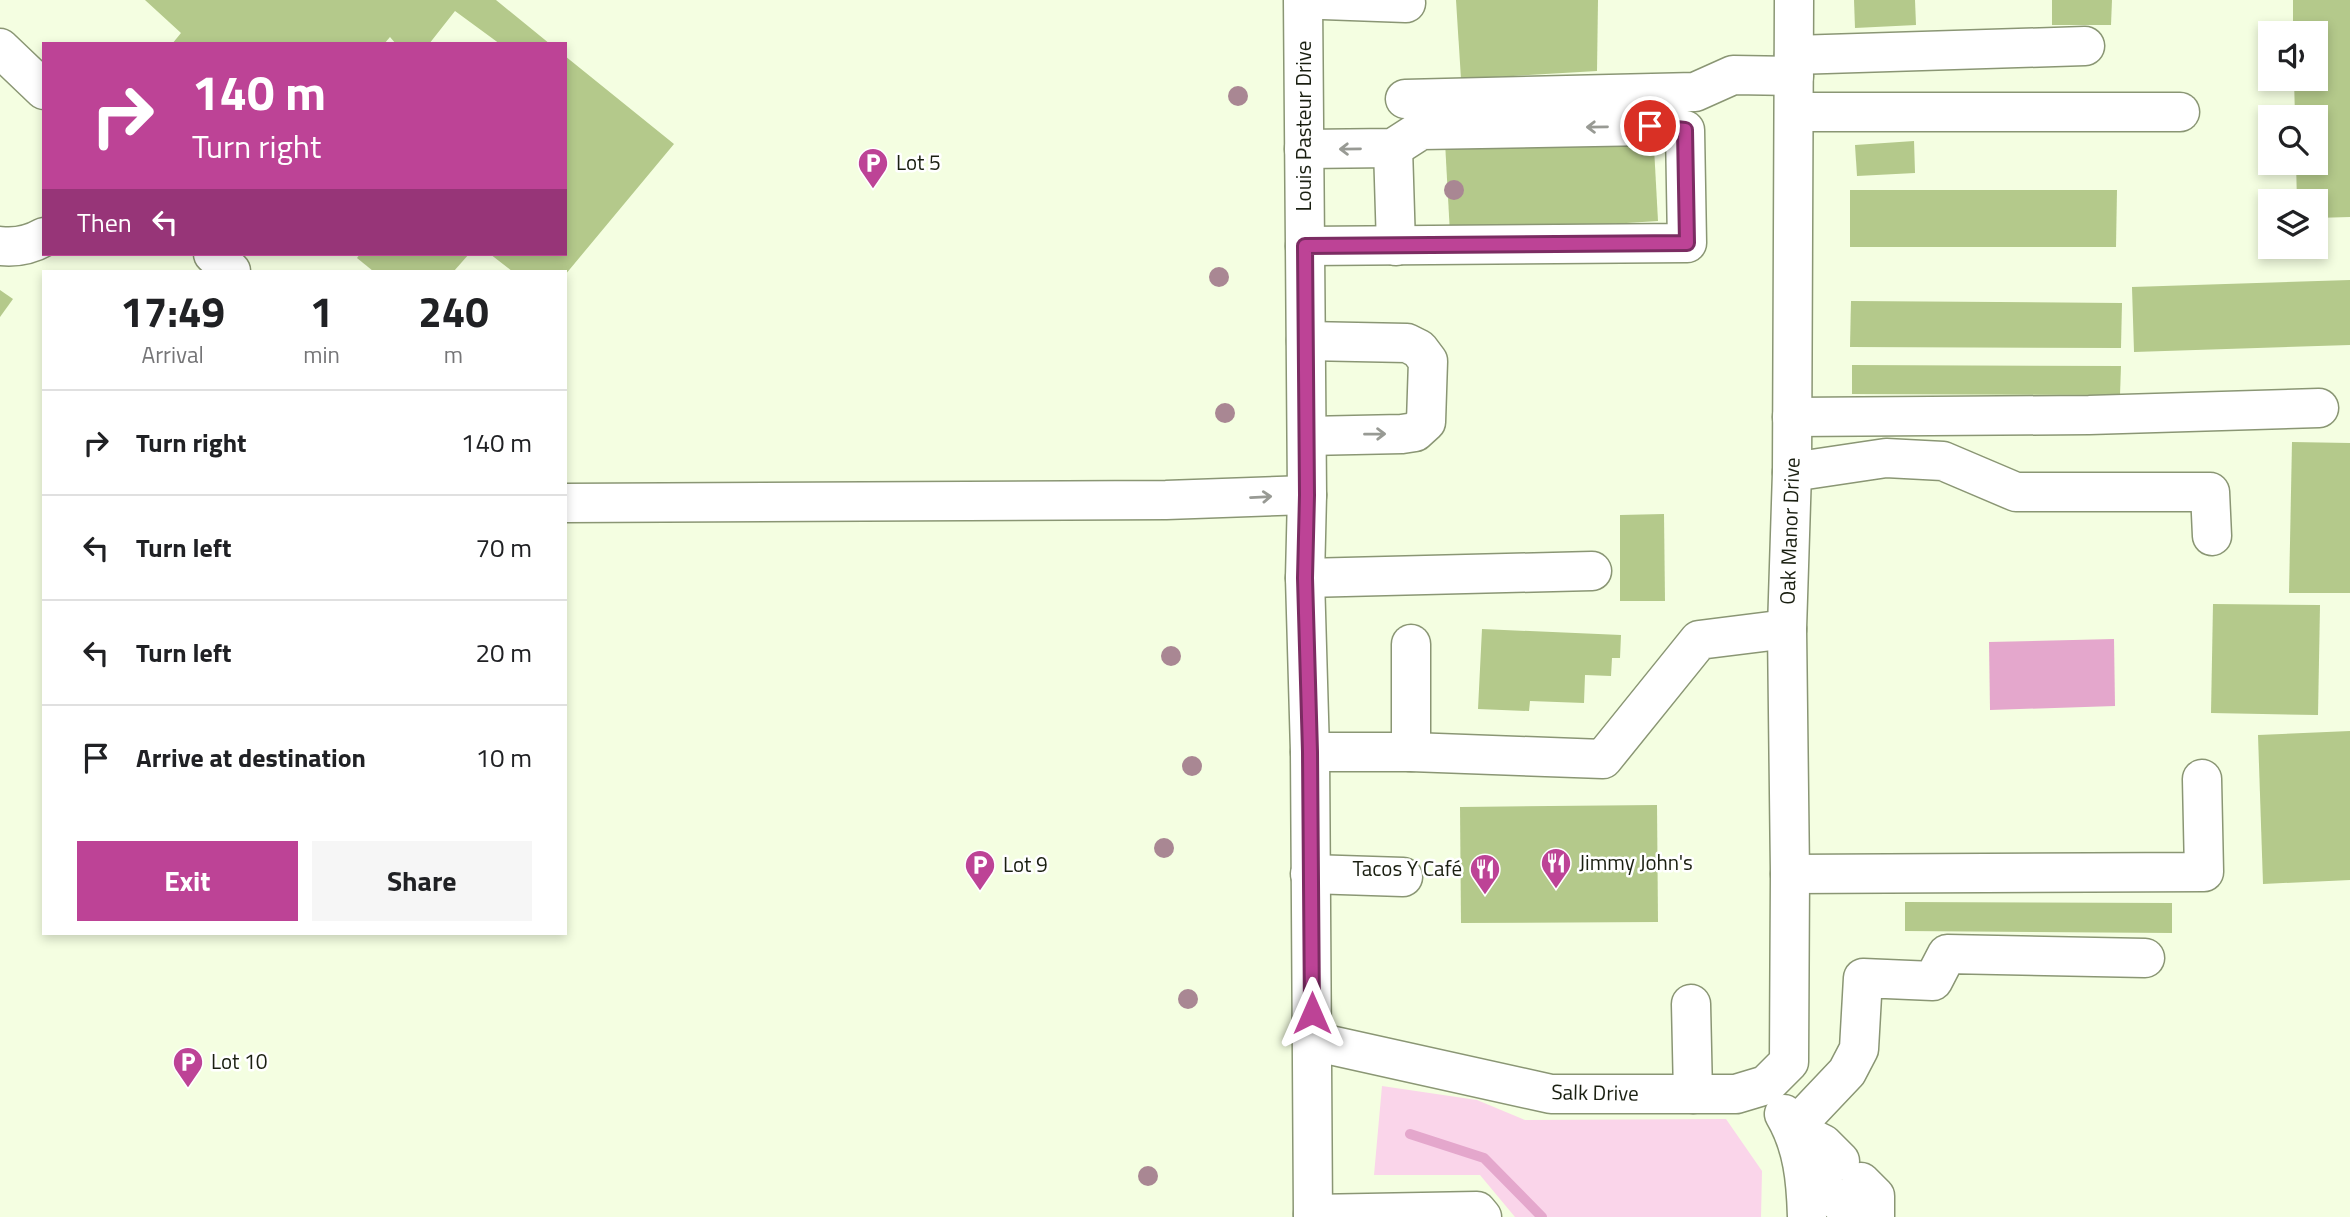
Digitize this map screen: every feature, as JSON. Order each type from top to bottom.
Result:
[{"type":"street","name":"Louis Pasteur Drive","points":[[1303,0],[1307,436],[1305,578],[1310,752],[1313,1216]]},
{"type":"street","points":[[1323,0],[1406,3]]},
{"type":"street","name":"Oak Manor Drive","points":[[1778,1074],[1790,874],[1787,629],[1792,472],[1794,0]]},
{"type":"street","points":[[1794,81],[2085,46]]},
{"type":"street","points":[[0,48],[42,88]]},
{"type":"street","points":[[1405,99],[1695,92],[1733,75],[2179,112]]},
{"type":"street","points":[[1304,149],[1393,148],[1421,130],[1650,126],[1685,130],[1687,243],[1305,246]]},
{"type":"street","points":[[1393,148],[1396,246]]},
{"type":"street","points":[[0,246],[31,245],[42,238]]},
{"type":"street","points":[[215,256],[230,270]]},
{"type":"street","points":[[1306,341],[1407,343],[1419,349],[1428,361],[1426,422],[1415,432],[1307,436]]},
{"type":"street","points":[[1792,417],[2089,415],[2319,408]]},
{"type":"street","points":[[1792,472],[1886,458],[1944,461],[2016,492],[2210,492],[2212,536]]},
{"type":"street","points":[[567,503],[1166,500],[1307,495]]},
{"type":"street","points":[[1305,578],[1592,571]]},
{"type":"street","points":[[1310,752],[1411,752],[1602,759],[1699,640],[1787,629]]},
{"type":"street","points":[[1411,644],[1411,752]]},
{"type":"street","points":[[1790,874],[2204,872],[2202,779]]},
{"type":"street","points":[[1311,874],[1403,877]]},
{"type":"street","points":[[1793,1129],[1847,1072],[1859,1049],[1863,978],[1933,981],[1947,954],[2145,957]]},
{"type":"street","points":[[1691,1004],[1693,1094]]},
{"type":"street","name":"Salk Drive","points":[[1312,1041],[1551,1094],[1736,1094],[1778,1074]]},
{"type":"street","points":[[1778,1074],[1793,1129],[1841,1183],[1875,1195],[1875,1217]]},
{"type":"street","points":[[1807,1217],[1841,1183]]},
{"type":"street","points":[[1313,1216],[1477,1211],[1482,1217]]},
{"type":"shaded area","points":[[2114,639],[2115,706],[1990,710],[1989,642]]},
{"type":"shaded area","points":[[1382,1086],[1477,1100],[1525,1120],[1726,1119],[1762,1171],[1761,1217],[1515,1217],[1480,1175],[1374,1175]]},
{"type":"building","points":[[145,0],[496,0],[548,42],[497,42],[455,11],[431,42],[394,42],[390,37],[386,42],[174,42],[181,33]]},
{"type":"building","points":[[1456,0],[1598,0],[1597,71],[1461,79]]},
{"type":"building","points":[[1854,0],[1915,0],[1916,25],[1855,28]]},
{"type":"building","points":[[2052,0],[2112,0],[2111,25],[2052,25]]},
{"type":"building","points":[[2293,0],[2350,0],[2350,217],[2328,218],[2328,189],[2297,189],[2296,175],[2328,175],[2328,105],[2295,105],[2294,91],[2328,91],[2328,21],[2293,21]]},
{"type":"building","points":[[567,58],[674,144],[567,273],[567,270],[511,270],[493,256],[567,256]]},
{"type":"building","points":[[1653,129],[1658,221],[1450,234],[1445,142]]},
{"type":"building","points":[[1914,141],[1915,173],[1857,176],[1855,145]]},
{"type":"building","points":[[1850,190],[2117,190],[2116,247],[1850,247]]},
{"type":"building","points":[[467,256],[455,270],[372,270],[357,258]]},
{"type":"building","points":[[2350,280],[2350,345],[2134,352],[2132,287]]},
{"type":"building","points":[[0,290],[13,299],[0,317]]},
{"type":"building","points":[[1851,301],[2122,303],[2121,348],[1850,347]]},
{"type":"building","points":[[1852,365],[2121,366],[2120,395],[1852,394]]},
{"type":"building","points":[[2292,442],[2350,443],[2350,593],[2289,593]]},
{"type":"building","points":[[1664,514],[1665,601],[1620,601],[1620,515]]},
{"type":"building","points":[[2213,604],[2320,605],[2318,715],[2211,713]]},
{"type":"building","points":[[1482,629],[1621,635],[1620,658],[1612,658],[1611,676],[1585,675],[1584,703],[1530,701],[1529,711],[1478,709]]},
{"type":"building","points":[[2350,731],[2350,880],[2263,884],[2258,735]]},
{"type":"building","points":[[1657,805],[1658,922],[1461,923],[1460,807]]},
{"type":"building","points":[[1905,902],[2172,903],[2172,933],[1905,931]]},
{"type":"waterway","points":[[1410,1134],[1484,1158],[1542,1217]]},
{"type":"place","name":"Lot 5","points":[[873,190]]},
{"type":"place","name":"Jimmy John's","points":[[1556,890]]},
{"type":"place","name":"Lot 9","points":[[980,892]]},
{"type":"place","name":"Tacos Y Café","points":[[1485,896]]},
{"type":"place","name":"Lot 10","points":[[188,1089]]},
{"type":"route","points":[[1312,1013],[1310,752],[1305,578],[1305,246],[1687,243],[1685,130],[1650,126]]}]
